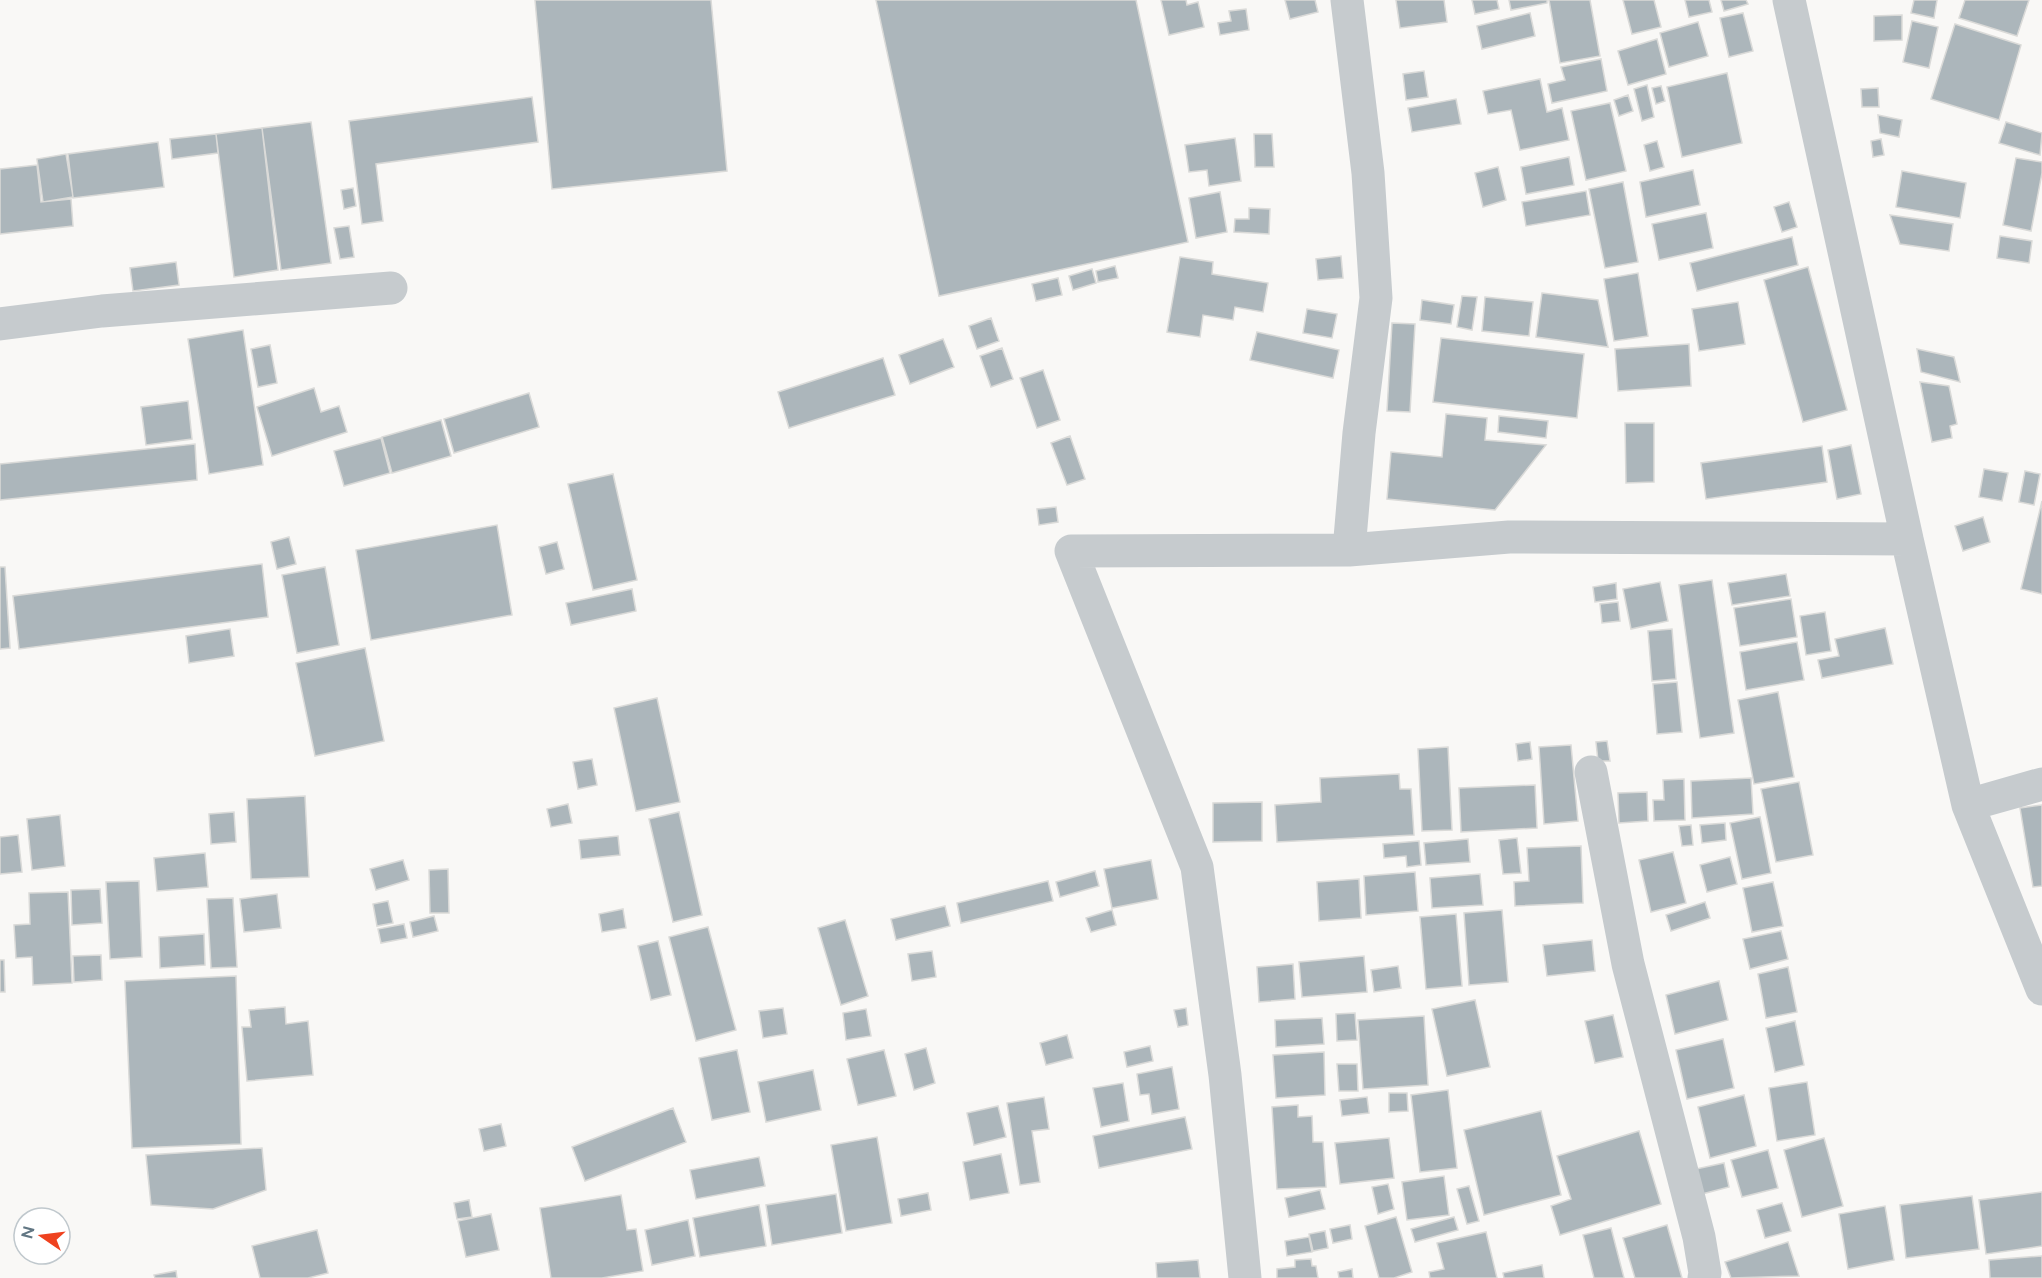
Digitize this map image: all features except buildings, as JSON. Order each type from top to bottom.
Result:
[{"type":"street","points":[[1347,0],[1368,173],[1376,298],[1359,433],[1348,550]]},
{"type":"street","points":[[1788,0],[1968,804],[2042,989]]},
{"type":"street","points":[[0,324],[102,311],[391,288]]},
{"type":"street","points":[[1245,1278],[1225,1076],[1197,867],[1071,551],[1348,550],[1509,537],[1907,539]]},
{"type":"street","points":[[1591,772],[1628,964],[1699,1237],[1704,1278]]},
{"type":"street","points":[[1968,804],[2042,784]]}]
